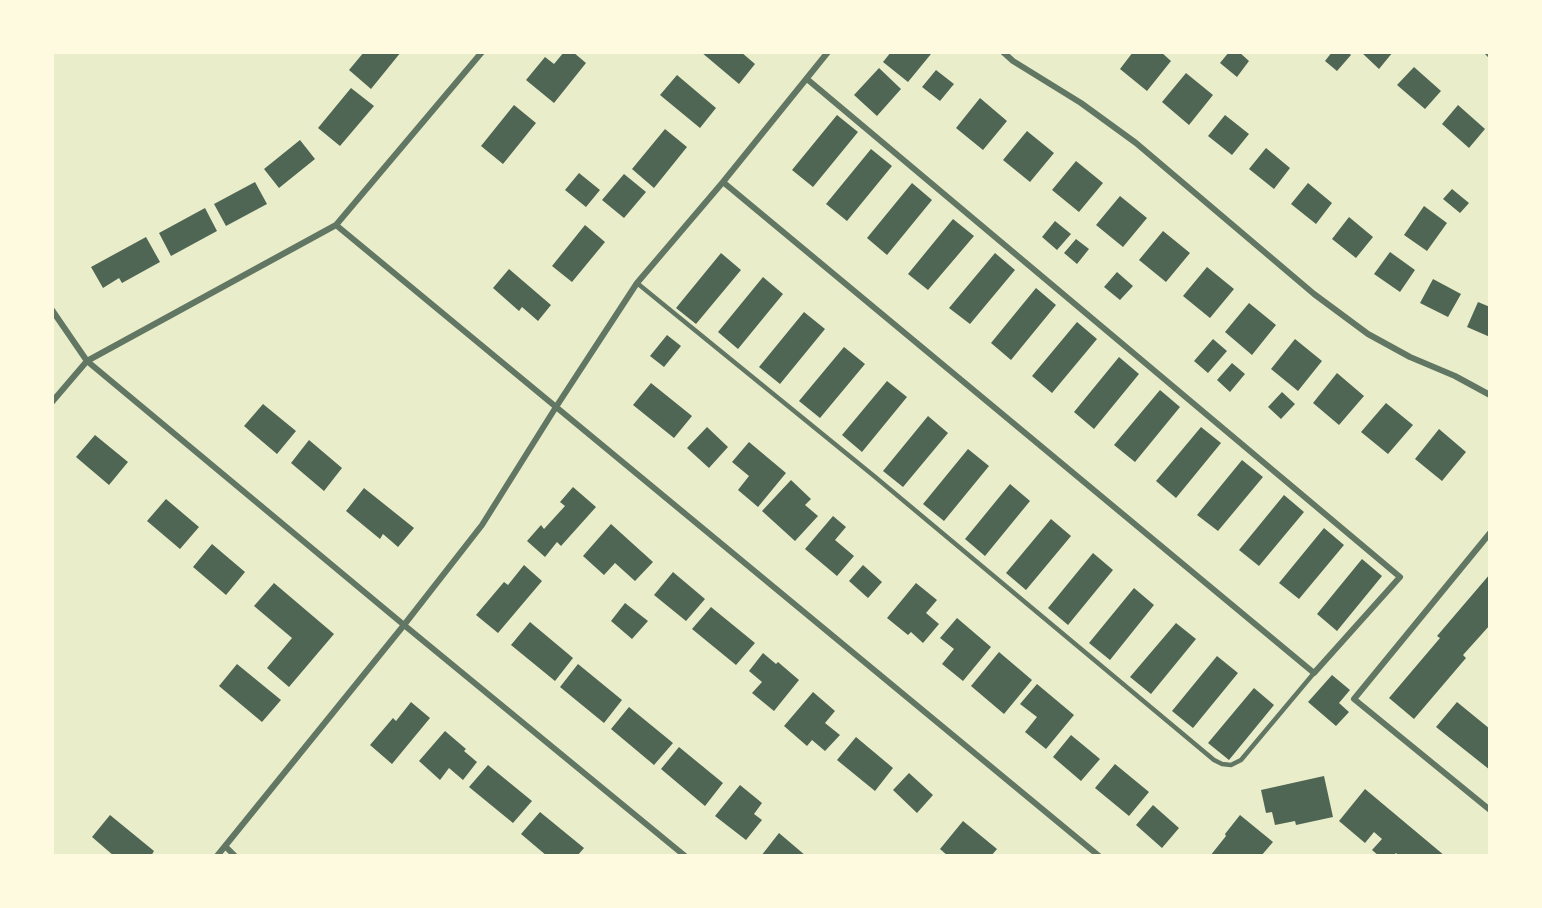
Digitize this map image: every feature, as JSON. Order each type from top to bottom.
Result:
[{"type":"street","points":[[52,402],[87,361],[336,225],[482,52]]},
{"type":"street","points":[[217,855],[482,525],[637,283],[723,182],[828,52]]},
{"type":"street","points":[[1003,52],[1013,61],[1081,103],[1136,143],[1314,294],[1368,334],[1490,395]]},
{"type":"street","points":[[723,182],[1314,673],[1400,577],[807,79]]},
{"type":"street","points":[[336,225],[1099,855]]},
{"type":"street","points":[[52,310],[87,361],[685,855]]},
{"type":"street","points":[[1490,533],[1354,699],[1490,810]]},
{"type":"street","points":[[225,846],[236,855]]},
{"type":"lane","points":[[637,283],[874,476],[1214,760],[1231,765],[1241,760],[1314,673]]},
{"type":"building","points":[[364,52],[401,52],[371,89],[349,70]]},
{"type":"building","points":[[564,52],[573,52],[586,63],[554,103],[526,80],[545,57],[554,64]]},
{"type":"building","points":[[701,52],[741,52],[755,64],[739,84]]},
{"type":"building","points":[[891,52],[929,52],[931,54],[908,82],[883,62]]},
{"type":"building","points":[[1133,52],[1161,52],[1171,61],[1147,91],[1120,69]]},
{"type":"building","points":[[1229,52],[1239,52],[1249,61],[1237,77],[1220,63]]},
{"type":"building","points":[[1332,52],[1348,52],[1351,55],[1337,71],[1325,61]]},
{"type":"building","points":[[1361,52],[1393,52],[1379,69]]},
{"type":"building","points":[[1414,67],[1441,91],[1425,109],[1397,85]]},
{"type":"building","points":[[879,68],[901,89],[877,116],[854,95]]},
{"type":"building","points":[[936,70],[954,84],[940,101],[922,87]]},
{"type":"building","points":[[1186,73],[1213,95],[1189,125],[1162,102]]},
{"type":"building","points":[[677,75],[716,108],[700,128],[660,95]]},
{"type":"building","points":[[351,88],[374,106],[340,146],[318,128]]},
{"type":"building","points":[[980,98],[1007,121],[983,150],[956,128]]},
{"type":"building","points":[[514,105],[536,123],[503,164],[481,146]]},
{"type":"building","points":[[1458,105],[1485,129],[1469,148],[1442,124]]},
{"type":"building","points":[[837,115],[858,132],[813,187],[792,170]]},
{"type":"building","points":[[1225,115],[1249,134],[1232,155],[1208,136]]},
{"type":"building","points":[[665,129],[687,147],[654,188],[632,169]]},
{"type":"building","points":[[1027,131],[1054,153],[1030,182],[1003,160]]},
{"type":"building","points":[[300,140],[315,159],[279,188],[264,169]]},
{"type":"building","points":[[1266,148],[1290,168],[1274,189],[1249,169]]},
{"type":"building","points":[[871,149],[892,166],[847,221],[826,204]]},
{"type":"building","points":[[1076,161],[1103,183],[1079,212],[1052,190]]},
{"type":"building","points":[[579,173],[600,190],[586,207],[565,190]]},
{"type":"building","points":[[624,174],[646,192],[624,218],[602,200]]},
{"type":"building","points":[[255,182],[267,204],[226,226],[214,204]]},
{"type":"building","points":[[912,183],[932,200],[887,255],[867,238]]},
{"type":"building","points":[[1308,183],[1332,203],[1316,224],[1291,204]]},
{"type":"building","points":[[1452,189],[1469,203],[1460,213],[1443,199]]},
{"type":"building","points":[[1120,196],[1147,218],[1123,247],[1096,225]]},
{"type":"building","points":[[1424,206],[1447,223],[1427,251],[1404,235]]},
{"type":"building","points":[[205,208],[217,231],[171,256],[159,233]]},
{"type":"building","points":[[1349,217],[1373,237],[1356,258],[1332,239]]},
{"type":"building","points":[[953,219],[974,236],[928,290],[908,274]]},
{"type":"building","points":[[1055,221],[1071,234],[1057,250],[1042,237]]},
{"type":"building","points":[[585,225],[605,242],[572,282],[552,266]]},
{"type":"building","points":[[1163,231],[1190,253],[1166,282],[1139,260]]},
{"type":"building","points":[[146,237],[160,262],[122,283],[119,278],[103,288],[91,267]]},
{"type":"building","points":[[1076,239],[1089,249],[1077,264],[1064,253]]},
{"type":"building","points":[[1390,252],[1415,270],[1400,292],[1374,274]]},
{"type":"building","points":[[721,253],[741,270],[696,324],[676,308]]},
{"type":"building","points":[[995,253],[1015,270],[970,324],[949,308]]},
{"type":"building","points":[[1207,267],[1234,289],[1210,318],[1183,296]]},
{"type":"building","points":[[509,269],[551,305],[538,321],[522,307],[519,311],[493,288]]},
{"type":"building","points":[[1117,272],[1133,286],[1120,300],[1104,287]]},
{"type":"building","points":[[763,277],[783,294],[738,349],[718,332]]},
{"type":"building","points":[[1433,279],[1461,294],[1448,317],[1420,303]]},
{"type":"building","points":[[1036,288],[1056,305],[1011,360],[991,343]]},
{"type":"building","points":[[1478,302],[1490,307],[1490,337],[1467,327]]},
{"type":"building","points":[[1249,303],[1276,325],[1252,355],[1225,332]]},
{"type":"building","points":[[804,312],[825,329],[780,384],[759,367]]},
{"type":"building","points":[[1077,322],[1097,339],[1052,393],[1032,376]]},
{"type":"building","points":[[667,335],[681,346],[664,367],[650,356]]},
{"type":"building","points":[[1213,339],[1227,351],[1208,373],[1194,361]]},
{"type":"building","points":[[1295,339],[1322,361],[1298,391],[1271,369]]},
{"type":"building","points":[[844,347],[865,364],[820,418],[799,401]]},
{"type":"building","points":[[1119,357],[1139,374],[1094,429],[1074,412]]},
{"type":"building","points":[[1232,363],[1245,374],[1230,392],[1217,380]]},
{"type":"building","points":[[1337,373],[1364,396],[1339,425],[1313,403]]},
{"type":"building","points":[[887,381],[907,397],[862,452],[842,435]]},
{"type":"building","points":[[651,383],[692,416],[674,438],[633,405]]},
{"type":"building","points":[[1160,390],[1180,407],[1135,462],[1114,445]]},
{"type":"building","points":[[1282,392],[1295,404],[1281,419],[1268,407]]},
{"type":"building","points":[[1386,403],[1413,425],[1388,454],[1361,432]]},
{"type":"building","points":[[263,404],[296,431],[277,454],[244,426]]},
{"type":"building","points":[[928,416],[948,433],[903,487],[883,471]]},
{"type":"building","points":[[707,427],[728,447],[709,468],[687,448]]},
{"type":"building","points":[[1201,427],[1221,443],[1176,498],[1156,481]]},
{"type":"building","points":[[1439,429],[1466,452],[1442,481],[1415,459]]},
{"type":"building","points":[[95,435],[128,462],[109,485],[76,457]]},
{"type":"building","points":[[309,440],[342,468],[324,491],[291,463]]},
{"type":"building","points":[[749,442],[786,473],[758,507],[738,490],[749,476],[732,462]]},
{"type":"building","points":[[968,449],[989,466],[944,521],[923,504]]},
{"type":"building","points":[[1242,460],[1263,477],[1218,531],[1197,515]]},
{"type":"building","points":[[791,480],[811,499],[805,505],[818,516],[795,541],[762,511]]},
{"type":"building","points":[[1010,484],[1030,501],[985,556],[965,539]]},
{"type":"building","points":[[573,487],[596,507],[561,546],[557,542],[545,557],[527,541],[541,525],[544,529],[565,506],[560,502]]},
{"type":"building","points":[[364,488],[414,528],[398,547],[383,534],[380,539],[346,511]]},
{"type":"building","points":[[1284,495],[1304,512],[1259,566],[1239,550]]},
{"type":"building","points":[[166,499],[199,527],[180,549],[147,521]]},
{"type":"building","points":[[833,516],[846,527],[835,540],[854,556],[837,576],[805,549]]},
{"type":"building","points":[[1051,519],[1071,536],[1026,590],[1006,573]]},
{"type":"building","points":[[611,524],[653,562],[635,581],[615,563],[604,575],[583,556]]},
{"type":"building","points":[[1324,528],[1344,545],[1299,599],[1279,583]]},
{"type":"building","points":[[212,544],[245,572],[226,595],[193,567]]},
{"type":"building","points":[[1093,553],[1113,570],[1068,625],[1048,608]]},
{"type":"building","points":[[1362,559],[1382,576],[1337,631],[1317,614]]},
{"type":"building","points":[[524,565],[542,581],[498,633],[476,615],[504,582],[508,585]]},
{"type":"building","points":[[863,565],[882,582],[868,598],[849,581]]},
{"type":"building","points":[[673,572],[705,599],[686,621],[654,595]]},
{"type":"building","points":[[1490,574],[1490,625],[1463,655],[1466,658],[1414,719],[1389,698],[1440,638],[1437,636]]},
{"type":"building","points":[[274,583],[334,634],[289,687],[267,668],[292,638],[254,606]]},
{"type":"building","points":[[916,583],[937,600],[926,613],[939,624],[923,643],[911,632],[908,635],[887,618]]},
{"type":"building","points":[[1134,588],[1154,605],[1110,660],[1089,643]]},
{"type":"building","points":[[625,603],[648,621],[632,639],[611,621]]},
{"type":"building","points":[[711,607],[755,643],[736,665],[692,629]]},
{"type":"building","points":[[957,618],[991,647],[963,681],[942,664],[954,649],[940,638]]},
{"type":"building","points":[[530,622],[573,658],[555,681],[511,645]]},
{"type":"building","points":[[1176,623],[1196,639],[1151,694],[1130,677]]},
{"type":"building","points":[[999,652],[1032,680],[1004,714],[971,686]]},
{"type":"building","points":[[763,653],[776,664],[778,662],[799,680],[774,711],[752,693],[762,682],[749,671]]},
{"type":"building","points":[[1217,656],[1238,673],[1193,728],[1172,711]]},
{"type":"building","points":[[237,664],[281,700],[262,722],[219,686]]},
{"type":"building","points":[[578,664],[622,700],[604,723],[560,687]]},
{"type":"building","points":[[1332,675],[1350,690],[1339,703],[1349,712],[1336,726],[1308,702]]},
{"type":"building","points":[[1037,684],[1074,715],[1046,749],[1025,732],[1037,717],[1020,704]]},
{"type":"building","points":[[1254,688],[1274,705],[1229,760],[1208,743]]},
{"type":"building","points":[[813,692],[835,711],[825,723],[840,735],[825,751],[812,740],[807,746],[784,726]]},
{"type":"building","points":[[411,702],[430,718],[392,764],[370,745],[393,718],[396,721]]},
{"type":"building","points":[[1457,702],[1490,729],[1490,770],[1436,727]]},
{"type":"building","points":[[629,707],[673,743],[654,765],[611,729]]},
{"type":"building","points":[[445,731],[477,762],[463,780],[449,768],[440,780],[419,761]]},
{"type":"building","points":[[1071,735],[1100,759],[1081,781],[1053,757]]},
{"type":"building","points":[[856,737],[893,768],[875,791],[837,760]]},
{"type":"building","points":[[679,747],[723,783],[705,806],[661,769]]},
{"type":"building","points":[[1115,764],[1149,792],[1129,816],[1095,788]]},
{"type":"building","points":[[488,765],[532,801],[513,823],[469,787]]},
{"type":"building","points":[[909,773],[933,795],[917,813],[893,790]]},
{"type":"building","points":[[1324,776],[1333,817],[1296,825],[1295,821],[1275,825],[1272,812],[1266,813],[1261,790]]},
{"type":"building","points":[[740,785],[762,803],[754,814],[762,820],[746,840],[715,816]]},
{"type":"building","points":[[1365,789],[1445,856],[1399,856],[1396,853],[1393,856],[1379,856],[1372,850],[1382,839],[1374,832],[1365,843],[1339,821]]},
{"type":"building","points":[[1153,805],[1179,828],[1162,848],[1136,825]]},
{"type":"building","points":[[540,812],[584,848],[577,856],[547,856],[521,834]]},
{"type":"building","points":[[110,815],[154,851],[151,856],[114,856],[92,837]]},
{"type":"building","points":[[1240,815],[1273,842],[1261,856],[1210,856],[1226,836],[1225,834]]},
{"type":"building","points":[[963,821],[997,849],[991,856],[948,856],[940,849]]},
{"type":"building","points":[[779,833],[806,856],[761,856]]}]
